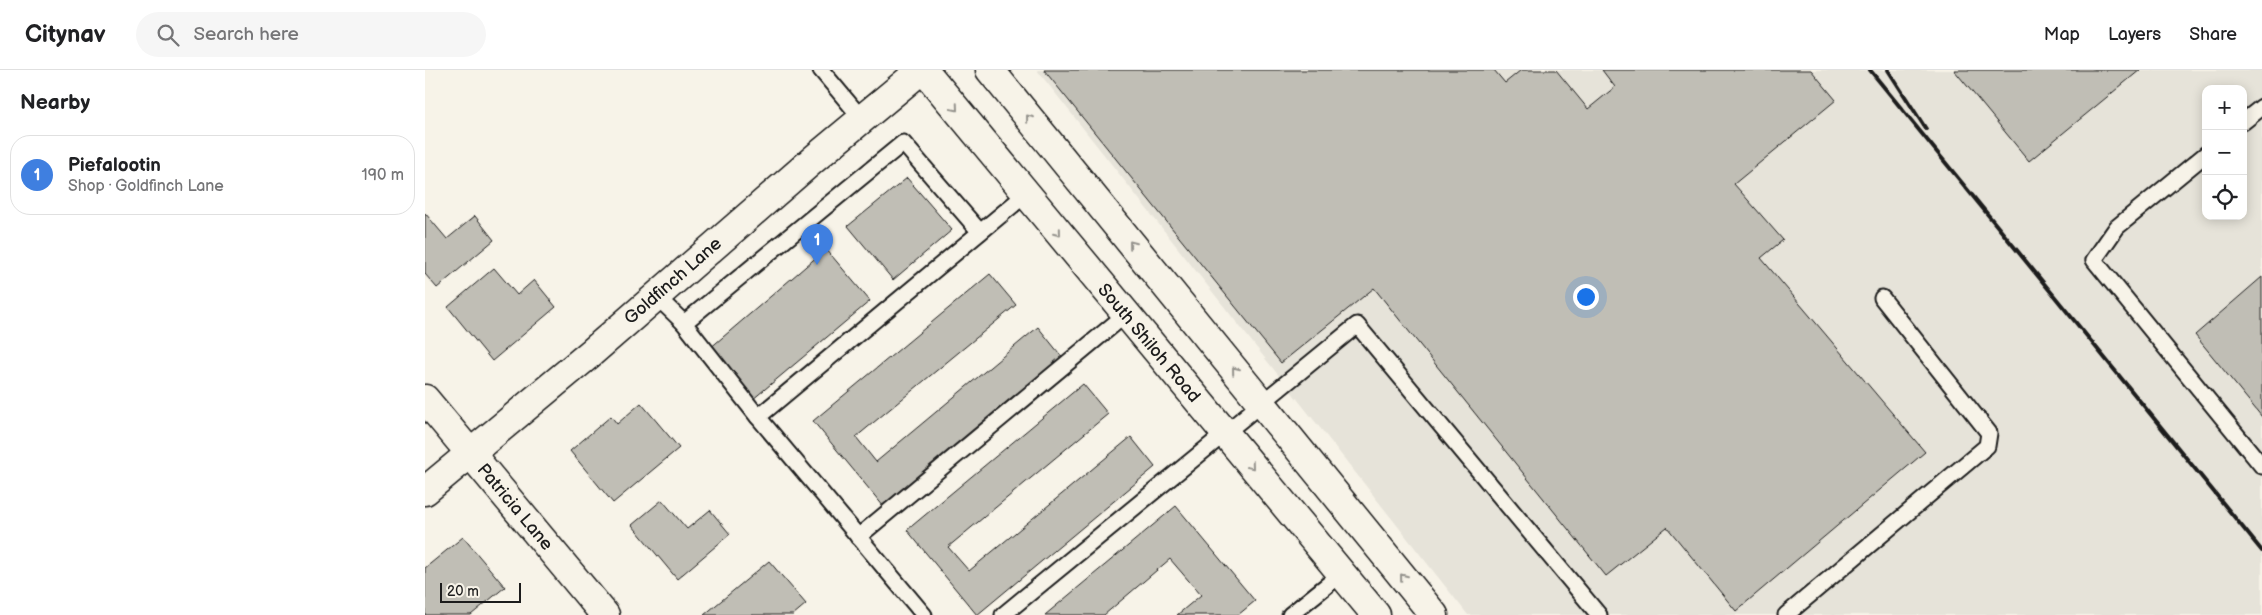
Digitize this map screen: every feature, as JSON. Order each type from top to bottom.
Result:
[{"type":"main road","name":"Goldfinch Lane","points":[[425,491],[591,353],[862,119],[922,70]]},
{"type":"main road","name":"South Shiloh Road","points":[[922,70],[1375,615]]},
{"type":"main road","points":[[990,70],[1434,615]]},
{"type":"main road","name":"Patricia Lane","points":[[425,399],[605,615]]},
{"type":"lane","points":[[821,70],[835,77],[862,119]]},
{"type":"lane","points":[[2247,119],[2262,107]]},
{"type":"lane","points":[[684,323],[903,142],[980,232]]},
{"type":"lane","points":[[2202,157],[2117,227],[2094,260],[2262,466]]},
{"type":"lane","points":[[758,417],[1026,194]]},
{"type":"lane","points":[[656,296],[684,323],[758,417],[923,615]]},
{"type":"lane","points":[[1786,615],[1987,446],[1989,433],[1882,298]]},
{"type":"lane","points":[[858,537],[1125,315]]},
{"type":"lane","points":[[1003,615],[1357,325],[1599,615]]},
{"type":"lane","points":[[1290,615],[1341,574]]},
{"type":"shaded area","points":[[1037,70],[2262,70],[2262,615],[1468,615]]},
{"type":"building","points":[[1044,70],[1494,70],[1505,83],[1521,70],[1556,70],[1588,109],[1615,87],[1602,70],[1811,70],[1836,100],[1734,184],[1783,240],[1761,258],[1925,452],[1736,611],[1667,527],[1606,576],[1374,288],[1281,363]]},
{"type":"building","points":[[1954,70],[2140,70],[2029,161]]},
{"type":"building","points":[[907,178],[952,230],[893,280],[848,226]]},
{"type":"building","points":[[425,213],[447,239],[475,216],[494,240],[437,288],[425,274]]},
{"type":"building","points":[[826,249],[870,301],[752,400],[709,349]]},
{"type":"building","points":[[494,268],[517,295],[534,280],[556,307],[492,361],[448,307]]},
{"type":"building","points":[[990,274],[1016,305],[856,437],[876,462],[1038,327],[1063,358],[884,507],[813,421]]},
{"type":"building","points":[[2262,277],[2262,417],[2195,335]]},
{"type":"building","points":[[1083,384],[1108,414],[948,547],[969,571],[1131,437],[1155,467],[977,615],[907,530]]},
{"type":"building","points":[[641,403],[679,448],[613,503],[570,451],[611,416],[617,424]]},
{"type":"building","points":[[662,500],[687,529],[710,510],[730,534],[677,579],[632,525]]},
{"type":"building","points":[[1176,506],[1255,601],[1238,615],[1177,615],[1201,595],[1170,559],[1104,615],[1045,615]]},
{"type":"building","points":[[463,537],[505,587],[471,615],[425,615],[425,568]]},
{"type":"building","points":[[769,561],[806,604],[793,615],[704,615]]},
{"type":"railway","points":[[1870,70],[2262,551]]},
{"type":"railway","points":[[1888,70],[1926,129]]},
{"type":"place","name":"Piefalootin","points":[[817,265]]}]
